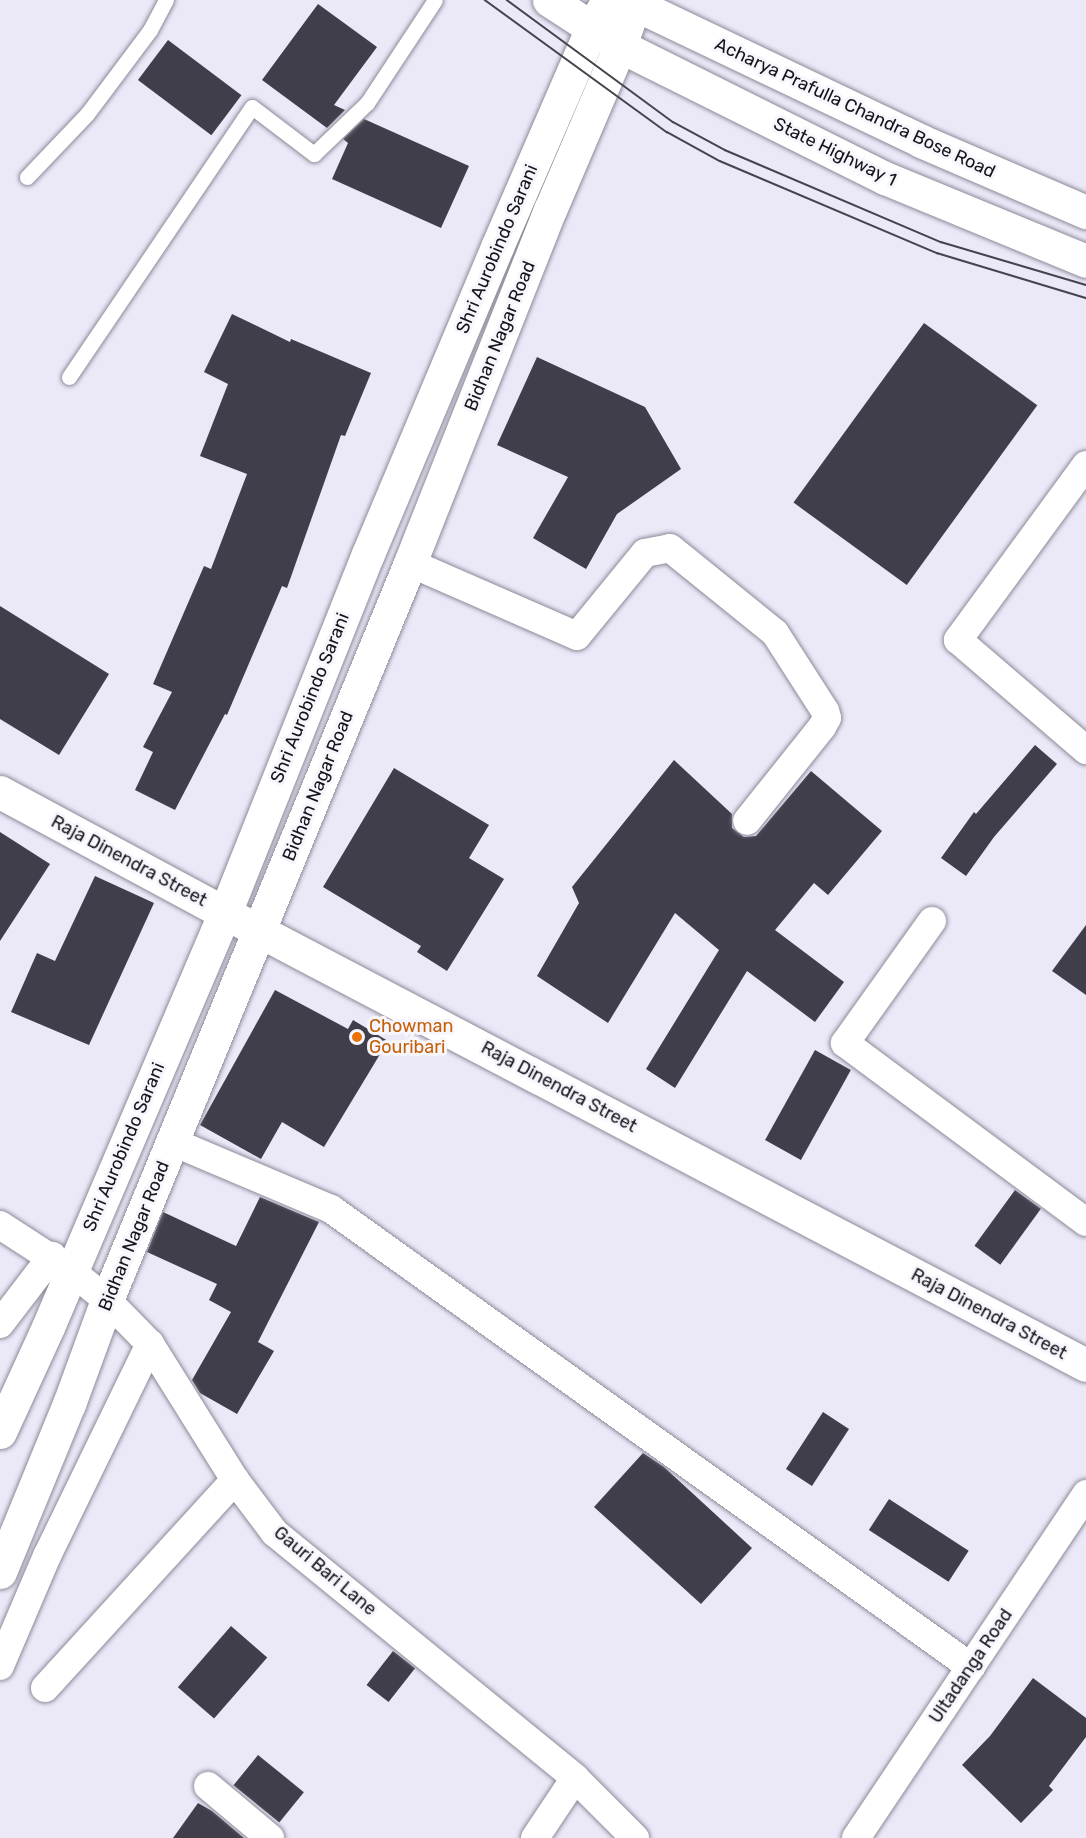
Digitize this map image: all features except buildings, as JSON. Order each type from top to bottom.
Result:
[{"type":"main road","name":"Acharya Prafulla Chandra Bose Road","points":[[549,0],[619,6],[1086,212]]},
{"type":"main road","name":"State Highway 1","points":[[619,6],[620,46],[885,178],[1086,261]]},
{"type":"main road","name":"Shri Aurobindo Sarani","points":[[0,1432],[14,1397],[48,1327],[61,1264],[225,913],[368,554],[619,6]]},
{"type":"main road","name":"Bidhan Nagar Road","points":[[0,1572],[69,1404],[107,1300],[410,563],[545,221],[620,46]]},
{"type":"main road","name":"Raja Dinendra Street","points":[[0,792],[225,913],[1086,1365]]},
{"type":"street","points":[[1086,465],[958,640],[1086,750]]},
{"type":"street","points":[[410,563],[577,636],[645,553],[670,548],[775,633],[825,711],[827,718],[747,820]]},
{"type":"street","points":[[932,921],[845,1043],[1086,1222]]},
{"type":"street","points":[[173,1142],[331,1209],[970,1667]]},
{"type":"street","name":"Gauri Bari Lane","points":[[0,1225],[61,1264],[107,1300],[150,1344],[235,1480],[275,1533],[575,1778],[634,1838]]},
{"type":"street","points":[[0,1324],[61,1264]]},
{"type":"street","points":[[0,1666],[47,1556],[150,1344]]},
{"type":"street","points":[[45,1688],[235,1480]]},
{"type":"street","name":"Ultadanga Road","points":[[856,1838],[970,1667],[1078,1527],[1086,1494]]},
{"type":"street","points":[[535,1838],[575,1778]]},
{"type":"street","points":[[208,1786],[270,1838]]},
{"type":"lane","points":[[27,177],[87,114],[150,30],[166,0]]},
{"type":"lane","points":[[69,377],[252,107],[314,154],[367,103],[435,0]]},
{"type":"tram line","points":[[485,0],[667,132],[720,161],[937,253],[1086,298]]},
{"type":"tram line","points":[[507,0],[673,122],[725,150],[941,242],[1086,285]]},
{"type":"place","name":"Chowman Gouribari","points":[[357,1037]]}]
